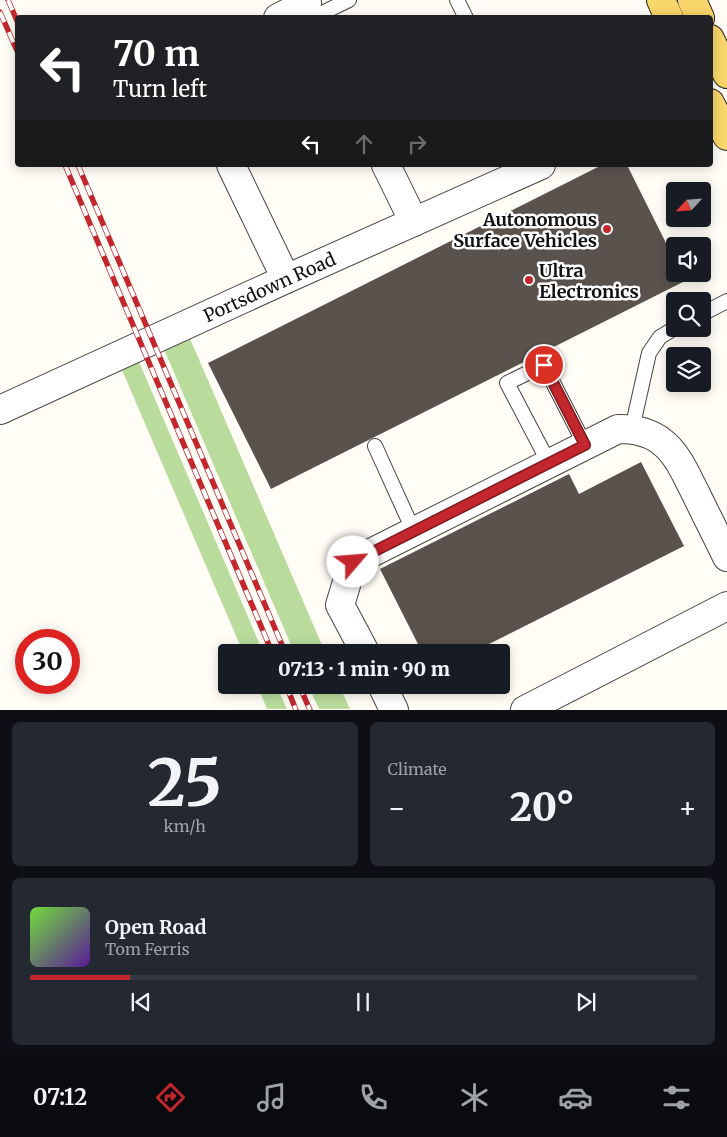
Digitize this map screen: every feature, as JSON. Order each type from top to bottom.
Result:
[{"type":"main road","points":[[661,0],[668,15]]},
{"type":"main road","points":[[692,0],[699,15]]},
{"type":"main road","points":[[713,44],[727,74]]},
{"type":"main road","points":[[713,109],[727,136]]},
{"type":"street","points":[[290,15],[310,10]]},
{"type":"street","points":[[233,167],[286,279]]},
{"type":"street","points":[[387,167],[414,222]]},
{"type":"street","name":"Portsdown Road","points":[[0,410],[536,167]]},
{"type":"street","points":[[361,644],[340,605],[353,562],[618,429],[632,429],[662,442],[672,453],[683,468],[727,557]]},
{"type":"street","points":[[525,710],[727,606]]},
{"type":"street","points":[[386,694],[394,710]]},
{"type":"lane","points":[[310,10],[349,0]]},
{"type":"lane","points":[[457,0],[464,15]]},
{"type":"lane","points":[[711,310],[727,302]]},
{"type":"lane","points":[[632,429],[649,353],[660,337],[666,333]]},
{"type":"lane","points":[[549,463],[506,383],[544,365],[585,445]]},
{"type":"lane","points":[[375,446],[414,532]]},
{"type":"green space","points":[[188,334],[322,644],[291,644],[160,340]]},
{"type":"green space","points":[[137,357],[260,644],[240,644],[119,363]]},
{"type":"green space","points":[[261,694],[280,694],[287,709],[267,709]]},
{"type":"green space","points":[[312,694],[343,694],[350,709],[319,709]]},
{"type":"building","points":[[598,167],[628,167],[666,243],[666,282],[683,282],[271,489],[208,363]]},
{"type":"building","points":[[641,462],[684,546],[489,644],[418,644],[380,569],[569,474],[579,494]]},
{"type":"railway","points":[[8,0],[15,16]]},
{"type":"railway","points":[[0,12],[15,46]]},
{"type":"railway","points":[[66,167],[269,644]]},
{"type":"railway","points":[[79,167],[282,644]]},
{"type":"railway","points":[[290,694],[296,710]]},
{"type":"railway","points":[[303,694],[310,710]]},
{"type":"place","name":"Autonomous Surface Vehicles","points":[[607,229]]},
{"type":"place","name":"Ultra Electronics","points":[[529,280]]},
{"type":"route","points":[[353,562],[585,445],[544,365]]}]
